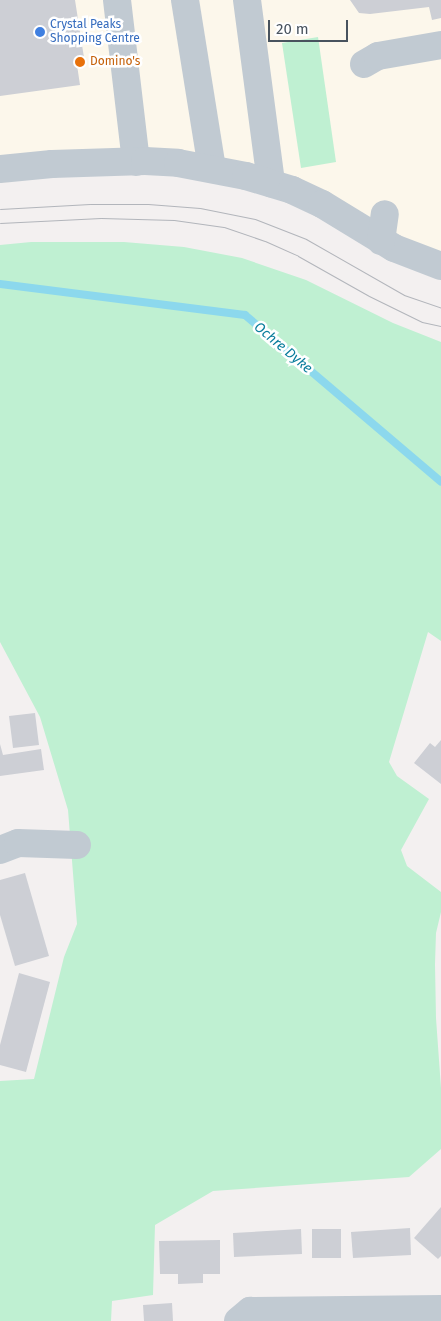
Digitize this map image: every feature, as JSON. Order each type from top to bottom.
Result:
[{"type":"street","points":[[117,0],[136,162]]},
{"type":"street","points":[[185,0],[212,168]]},
{"type":"street","points":[[247,0],[271,183]]},
{"type":"street","points":[[364,64],[378,56],[441,45]]},
{"type":"street","points":[[0,169],[52,164],[136,162],[178,163],[212,168],[292,190],[383,228],[394,248],[441,266]]},
{"type":"street","points":[[0,850],[18,843],[78,845]]},
{"type":"street","points":[[238,1321],[250,1312],[441,1310]]},
{"type":"shaded area","points":[[0,0],[441,0],[441,278],[330,221],[232,180],[111,170],[0,183]]},
{"type":"green space","points":[[318,37],[336,162],[301,168],[282,43]]},
{"type":"green space","points":[[31,242],[124,242],[184,247],[242,258],[306,280],[393,323],[441,342],[441,641],[428,632],[389,762],[397,776],[429,799],[401,850],[407,866],[441,892],[441,912],[436,933],[435,964],[436,1018],[441,1088],[441,1149],[409,1177],[213,1191],[155,1225],[153,1295],[112,1301],[111,1321],[0,1321],[0,1081],[34,1079],[64,957],[77,924],[68,810],[40,717],[0,642],[0,245]]},
{"type":"building","name":"Crystal Peaks Shopping Centre","points":[[0,0],[75,0],[85,64],[77,65],[80,85],[0,96]]},
{"type":"building","points":[[350,0],[441,0],[441,18],[432,20],[429,7],[370,14],[359,13]]},
{"type":"building","points":[[35,713],[39,745],[13,748],[9,716]]},
{"type":"building","points":[[441,740],[441,784],[414,763],[430,743],[435,747]]},
{"type":"building","points":[[0,744],[3,755],[41,749],[44,770],[0,776]]},
{"type":"building","points":[[25,873],[49,956],[15,966],[0,915],[0,880]]},
{"type":"building","points":[[19,973],[50,982],[26,1072],[0,1065],[0,1045]]},
{"type":"building","points":[[441,1207],[441,1256],[438,1259],[414,1238]]},
{"type":"building","points":[[410,1228],[411,1255],[353,1258],[351,1232]]},
{"type":"building","points":[[301,1229],[302,1254],[234,1257],[233,1233]]},
{"type":"building","points":[[312,1229],[341,1229],[341,1258],[312,1258]]},
{"type":"building","points":[[220,1240],[220,1274],[203,1274],[203,1283],[178,1284],[178,1274],[160,1274],[159,1241]]},
{"type":"building","points":[[172,1303],[173,1321],[144,1321],[143,1305]]},
{"type":"waterway","name":"Ochre Dyke","points":[[0,284],[245,315],[441,482]]},
{"type":"tram line","points":[[0,209],[90,204],[148,204],[200,208],[255,219],[306,239],[404,295],[441,308]]},
{"type":"tram line","points":[[0,223],[101,218],[174,220],[224,227],[265,241],[298,256],[369,296],[422,322],[441,326]]},
{"type":"place","name":"Crystal Peaks Shopping Centre","points":[[40,32]]},
{"type":"place","name":"Domino's","points":[[80,62]]}]
